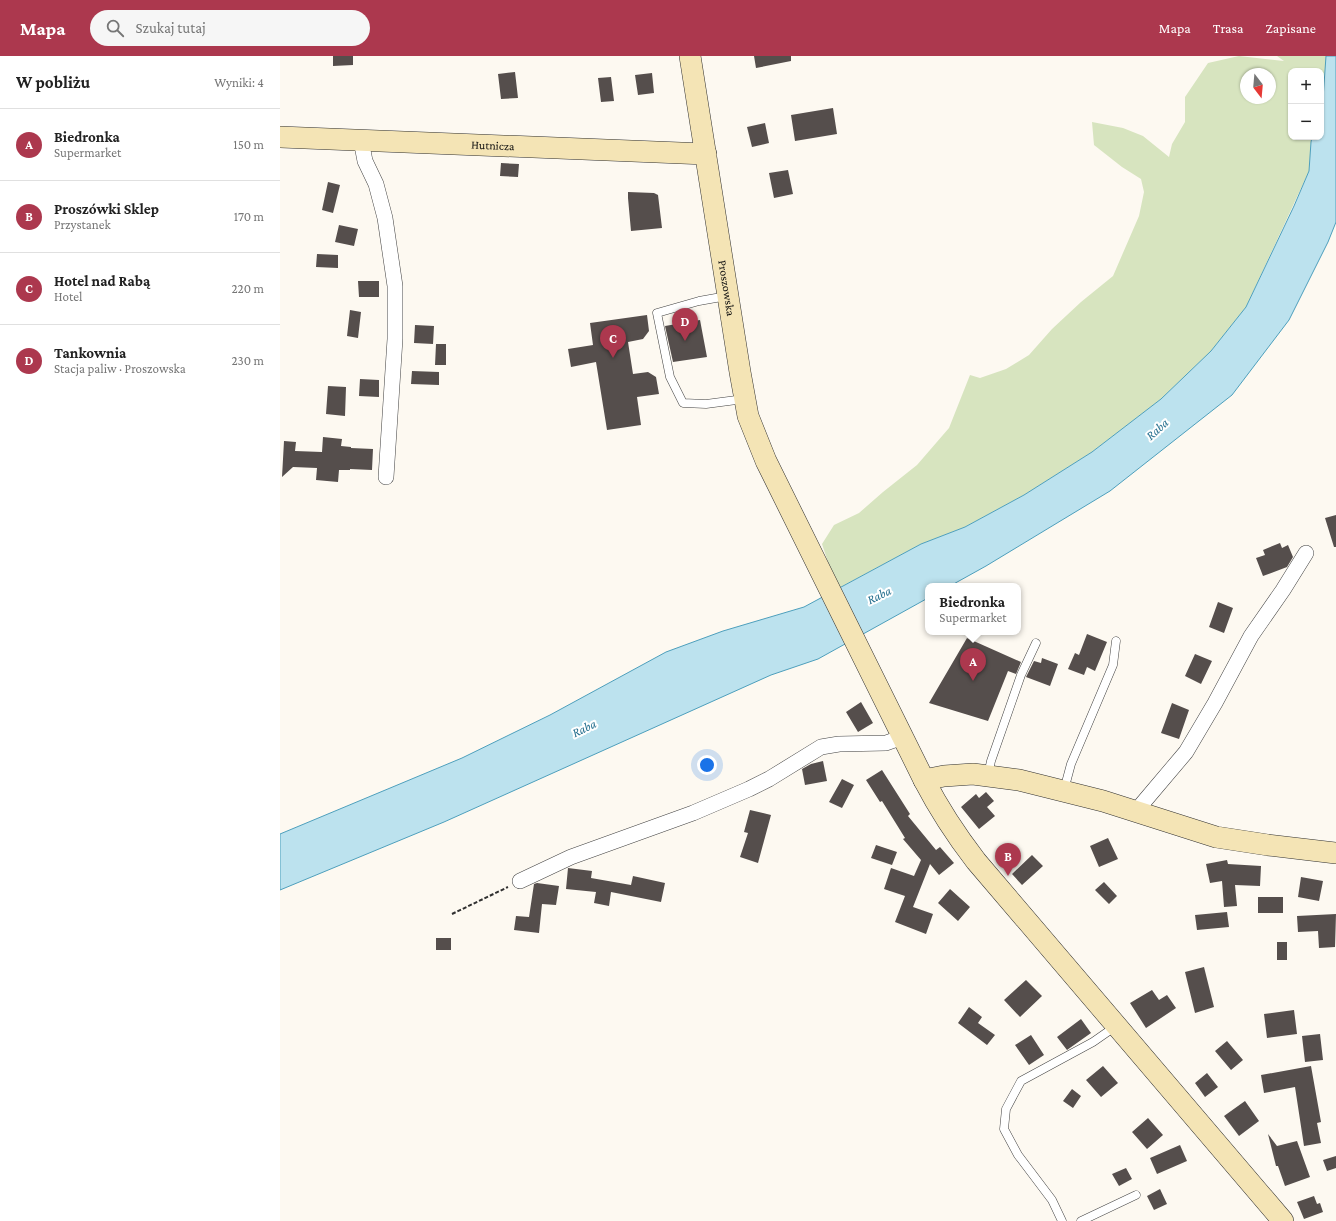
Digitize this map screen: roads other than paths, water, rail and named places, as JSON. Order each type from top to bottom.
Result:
[{"type":"main road","name":"Proszowska","points":[[690,56],[744,399],[748,416],[761,449],[790,512],[924,780],[953,830],[976,861],[1283,1221]]},
{"type":"main road","name":"Hutnicza","points":[[280,137],[706,154]]},
{"type":"main road","points":[[924,780],[944,776],[973,774],[1019,780],[1064,790],[1216,837],[1336,853]]},
{"type":"street","points":[[361,140],[366,161],[376,184],[385,218],[395,286],[395,339],[386,478]]},
{"type":"street","points":[[1138,813],[1142,804],[1186,752],[1215,703],[1251,636],[1283,590],[1306,553]]},
{"type":"street","points":[[520,881],[571,857],[693,813],[749,789],[821,747],[839,744],[886,743],[903,737]]},
{"type":"lane","points":[[728,296],[699,301],[657,313],[670,378],[683,403],[706,404],[744,399]]},
{"type":"lane","points":[[1064,790],[1071,764],[1112,664],[1116,641]]},
{"type":"lane","points":[[988,776],[991,761],[1019,682],[1036,643]]},
{"type":"lane","points":[[1062,1221],[1052,1200],[1018,1155],[1004,1130],[1006,1109],[1021,1081],[1093,1042],[1116,1026]]},
{"type":"lane","points":[[1081,1221],[1136,1195]]},
{"type":"water","name":"Raba","points":[[1326,56],[1336,56],[1336,222],[1328,242],[1289,320],[1232,395],[1110,491],[955,583],[925,583],[925,600],[818,659],[771,675],[444,822],[280,890],[280,834],[462,758],[550,715],[666,652],[723,631],[804,607],[921,544],[965,527],[1024,495],[1092,452],[1161,399],[1211,351],[1246,307],[1309,171],[1311,140],[1324,140],[1324,85]]},
{"type":"place","name":"Tankownia","points":[[685,341]]},
{"type":"place","name":"Hotel nad Rabą","points":[[613,358]]},
{"type":"place","name":"Biedronka","points":[[973,681]]},
{"type":"place","name":"Proszówki Sklep","points":[[1008,876]]}]
